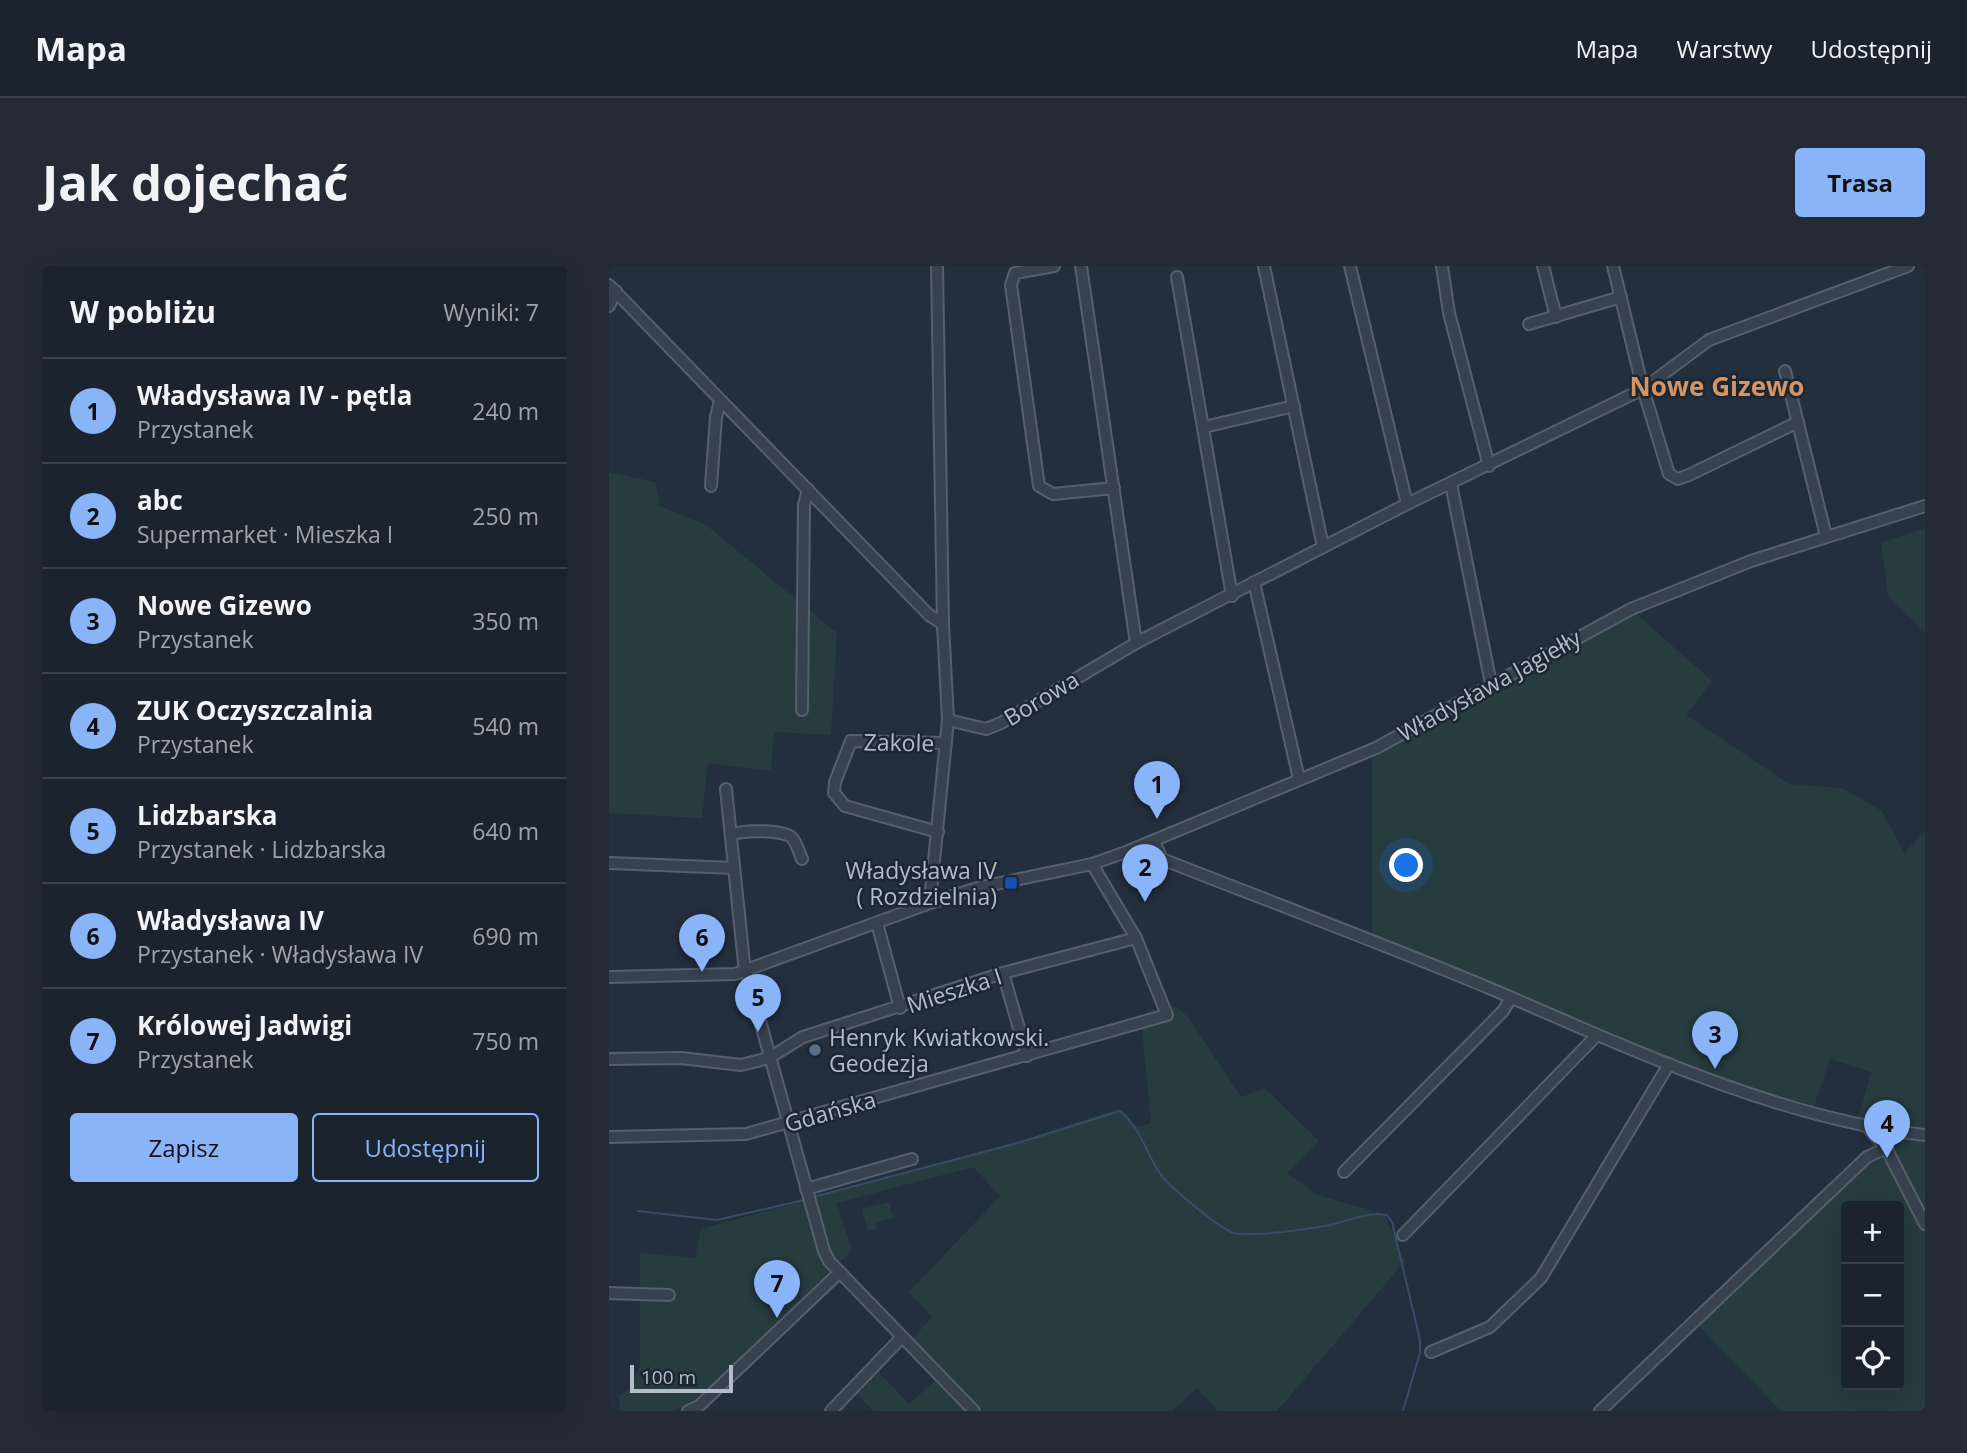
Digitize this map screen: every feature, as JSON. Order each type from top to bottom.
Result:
[{"type":"street","points":[[933,902],[931,891],[948,720],[943,624],[937,266]]},
{"type":"street","points":[[1054,266],[1015,273],[1011,285],[1039,486],[1053,494],[1114,488]]},
{"type":"street","points":[[1081,266],[1136,643]]},
{"type":"street","points":[[1264,266],[1323,547]]},
{"type":"street","points":[[1350,266],[1407,504]]},
{"type":"street","points":[[1441,266],[1449,313],[1489,466]]},
{"type":"street","points":[[1543,266],[1556,317]]},
{"type":"street","points":[[1613,266],[1643,389],[1669,474],[1678,479],[1798,422]]},
{"type":"street","name":"Borowa","points":[[948,720],[986,729],[1001,723],[1136,643],[1407,504],[1643,389],[1722,333],[1908,266]]},
{"type":"street","points":[[1177,277],[1232,596]]},
{"type":"street","points":[[612,288],[929,615],[943,624]]},
{"type":"street","points":[[609,306],[612,288]]},
{"type":"street","points":[[1529,324],[1621,297]]},
{"type":"street","points":[[1785,371],[1826,536]]},
{"type":"street","points":[[711,486],[716,416],[720,401]]},
{"type":"street","points":[[1204,427],[1294,406]]},
{"type":"street","points":[[1451,484],[1491,684]]},
{"type":"street","points":[[802,710],[804,505],[808,489]]},
{"type":"street","name":"Władysława Jagiełły","points":[[609,977],[725,975],[746,971],[933,902],[982,887],[1092,864],[1154,841],[1376,748],[1631,609],[1751,561],[1925,506]]},
{"type":"street","points":[[1254,582],[1299,779]]},
{"type":"street","name":"Zakole","points":[[937,832],[845,806],[834,793],[835,782],[851,741],[946,743]]},
{"type":"street","points":[[726,789],[746,971],[824,1251],[840,1272],[974,1411]]},
{"type":"street","points":[[731,835],[739,831],[786,833],[792,837],[802,859]]},
{"type":"street","points":[[1154,841],[1162,859],[1372,941],[1669,1064],[1869,1129],[1925,1136]]},
{"type":"street","points":[[609,863],[734,868]]},
{"type":"street","points":[[1092,864],[1136,938]]},
{"type":"street","points":[[877,923],[900,1008]]},
{"type":"street","name":"Mieszka I","points":[[609,1059],[681,1058],[726,1066],[769,1058],[803,1037],[1003,973],[1136,938]]},
{"type":"street","name":"Gdańska","points":[[609,1137],[746,1134],[1167,1015],[1136,938]]},
{"type":"street","points":[[1003,973],[1027,1056]]},
{"type":"street","points":[[1344,1172],[1503,1012],[1511,998]]},
{"type":"street","points":[[1403,1235],[1597,1035]]},
{"type":"street","points":[[1431,1352],[1490,1327],[1541,1278],[1669,1064]]},
{"type":"street","points":[[1869,1129],[1886,1148],[1925,1224]]},
{"type":"street","points":[[1600,1411],[1867,1157],[1886,1148]]},
{"type":"street","points":[[806,1189],[912,1159]]},
{"type":"street","points":[[688,1411],[722,1385],[840,1272]]},
{"type":"street","points":[[609,1293],[669,1295]]},
{"type":"street","points":[[831,1411],[902,1337]]},
{"type":"green space","points":[[609,472],[655,482],[660,506],[706,525],[837,633],[831,735],[774,732],[771,771],[708,763],[702,818],[609,813]]},
{"type":"green space","points":[[1925,528],[1925,632],[1888,596],[1881,543]]},
{"type":"green space","points":[[1631,609],[1712,681],[1686,715],[1789,784],[1842,788],[1882,811],[1904,853],[1925,832],[1925,1411],[1781,1411],[1696,1323],[1882,1146],[1858,1118],[1871,1072],[1830,1059],[1814,1106],[1669,1064],[1372,941],[1372,758],[1597,625]]},
{"type":"green space","points":[[1176,1006],[1188,1017],[1241,1097],[1265,1088],[1319,1141],[1287,1173],[1318,1195],[1384,1214],[1405,1261],[1277,1411],[1218,1411],[1197,1388],[1172,1411],[873,1411],[848,1384],[869,1362],[909,1404],[935,1381],[904,1348],[932,1317],[909,1292],[1000,1196],[973,1167],[837,1203],[852,1251],[695,1401],[674,1411],[620,1411],[619,1395],[630,1389],[640,1365],[640,1253],[695,1258],[701,1229],[1036,1136],[1117,1109],[1138,1127],[1151,1123],[1141,1019],[1146,1011]]},
{"type":"green space","points":[[889,1202],[893,1218],[875,1223],[877,1229],[868,1231],[862,1209]]},
{"type":"waterway","points":[[817,1196],[1018,1143],[1120,1111],[1136,1129],[1162,1177],[1211,1219],[1234,1233],[1296,1230],[1365,1216],[1387,1215],[1392,1222],[1420,1340],[1420,1353],[1403,1411]]},
{"type":"waterway","points":[[638,1211],[717,1220],[804,1200]]},
{"type":"place","name":"Władysława IV - pętla","points":[[1157,819]]},
{"type":"place","name":"Władysława IV ( Rozdzielnia)","points":[[1011,883]]},
{"type":"place","name":"abc","points":[[1145,902]]},
{"type":"place","name":"Władysława IV","points":[[702,972]]},
{"type":"place","name":"Lidzbarska","points":[[758,1032]]},
{"type":"place","name":"Henryk Kwiatkowski. Geodezja","points":[[815,1050]]},
{"type":"place","name":"Nowe Gizewo","points":[[1715,1069]]},
{"type":"place","name":"ZUK Oczyszczalnia","points":[[1887,1158]]},
{"type":"place","name":"Królowej Jadwigi","points":[[777,1318]]},
{"type":"district","name":"Nowe Gizewo","points":[[1717,386]]}]
